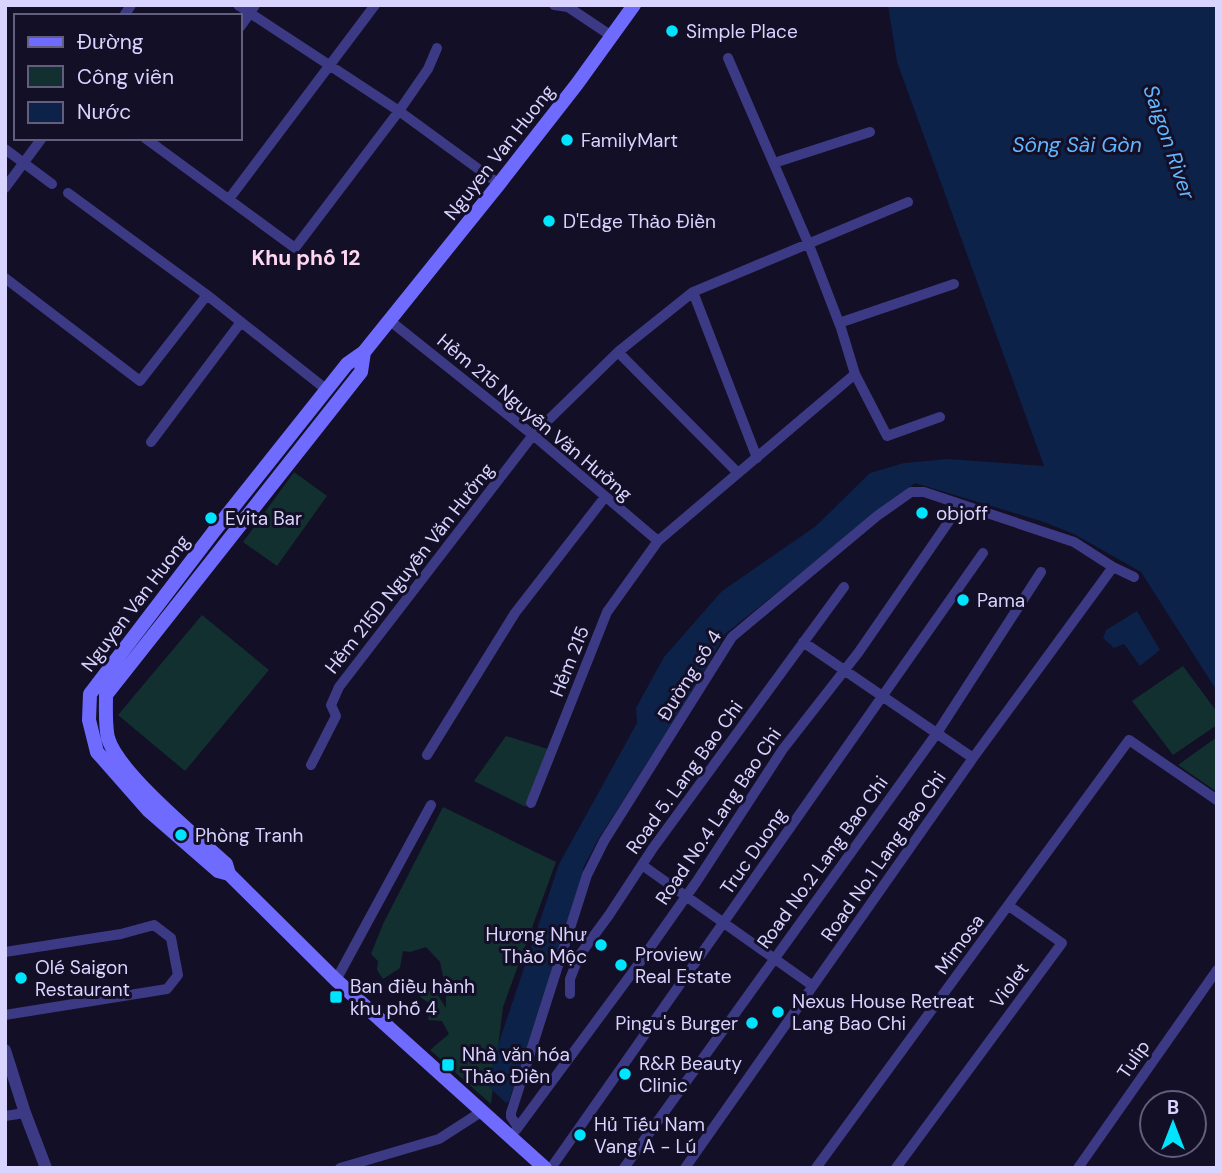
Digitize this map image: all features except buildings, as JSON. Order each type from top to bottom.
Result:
[{"type":"main road","name":"Nguyen Van Huong","points":[[229,874],[218,871],[149,811],[97,752],[89,720],[90,694],[215,530],[347,364],[365,352],[499,184],[634,5]]},
{"type":"main road","name":"Nguyen Van Huong","points":[[365,352],[361,372],[106,695],[108,738],[113,751],[156,801],[226,864],[229,874],[336,981],[481,1112],[511,1133],[545,1168]]},
{"type":"street","points":[[238,5],[253,9],[329,67],[399,111],[499,184]]},
{"type":"street","points":[[229,199],[375,5]]},
{"type":"street","points":[[554,5],[568,7],[610,35]]},
{"type":"street","points":[[242,24],[253,9]]},
{"type":"street","points":[[150,140],[295,248],[399,111],[428,69],[437,48]]},
{"type":"street","points":[[729,58],[809,245],[855,374],[887,436],[940,417]]},
{"type":"street","points":[[774,163],[870,132]]},
{"type":"street","points":[[5,188],[41,140]]},
{"type":"street","points":[[5,149],[52,184]]},
{"type":"street","points":[[68,193],[207,295],[327,390]]},
{"type":"street","points":[[533,435],[618,352],[692,292],[908,202]]},
{"type":"street","points":[[5,278],[140,381],[207,295]]},
{"type":"street","points":[[839,323],[954,285]]},
{"type":"street","points":[[692,292],[757,458]]},
{"type":"street","name":"Hẻm 215 Nguyễn Văn Hưởng","points":[[389,320],[533,435],[658,541]]},
{"type":"street","points":[[151,442],[241,323]]},
{"type":"street","points":[[618,352],[738,473]]},
{"type":"street","name":"Hẻm 215","points":[[531,803],[607,612],[658,541],[855,374]]},
{"type":"street","name":"Hẻm 215D Nguyễn Văn Hưởng","points":[[311,765],[336,716],[331,705],[339,687],[533,435]]},
{"type":"street","points":[[280,449],[293,458]]},
{"type":"street","name":"Đường số 4","points":[[511,1133],[511,1113],[587,875],[604,841],[732,636],[877,516],[911,492],[924,492],[959,508]]},
{"type":"street","points":[[427,755],[515,613],[606,497]]},
{"type":"street","points":[[959,508],[1074,542],[1134,577]]},
{"type":"street","name":"Road No.4 Lang Bao Chi","points":[[511,1133],[686,896],[783,750],[845,669],[959,508]]},
{"type":"street","name":"Truc Duong","points":[[551,1168],[983,553]]},
{"type":"street","name":"Road No.1 Lang Bao Chi","points":[[685,1168],[972,758],[1113,567]]},
{"type":"street","name":"Road No.2 Lang Bao Chi","points":[[624,1168],[937,733],[1041,572]]},
{"type":"street","name":"Road 5. Lang Bao Chi","points":[[570,994],[570,979],[579,956],[844,587]]},
{"type":"street","points":[[803,642],[884,695],[972,758]]},
{"type":"street","name":"Mimosa","points":[[816,1168],[1129,740],[1217,800]]},
{"type":"street","points":[[336,981],[431,804]]},
{"type":"street","points":[[642,865],[813,986]]},
{"type":"street","name":"Violet","points":[[896,1168],[1062,943],[1009,906]]},
{"type":"street","points":[[5,952],[121,934],[154,925],[171,937],[178,975],[167,989],[5,1015]]},
{"type":"street","name":"Tulip","points":[[1078,1168],[1217,970]]},
{"type":"street","points":[[5,1050],[25,1113],[47,1168]]},
{"type":"street","points":[[340,1168],[439,1139],[481,1112]]},
{"type":"street","points":[[5,1116],[25,1113]]},
{"type":"green space","points":[[294,472],[327,496],[277,566],[243,542]]},
{"type":"green space","points":[[202,615],[269,670],[185,771],[118,715]]},
{"type":"green space","points":[[1183,666],[1217,712],[1217,725],[1173,755],[1132,701]]},
{"type":"green space","points":[[506,736],[548,749],[526,807],[474,781]]},
{"type":"green space","points":[[1217,737],[1217,792],[1178,765]]},
{"type":"green space","points":[[443,807],[556,862],[503,1007],[491,1104],[430,1050],[449,1034],[442,1021],[428,1020],[431,1005],[418,995],[421,991],[435,991],[446,1008],[446,990],[440,962],[426,947],[410,952],[403,951],[400,968],[383,979],[377,970],[378,961],[371,954],[383,924]]},
{"type":"water","name":"Sông Sài Gòn","points":[[888,5],[1217,5],[1217,691],[1141,572],[1074,534],[1044,522],[915,483],[725,634],[696,686],[599,838],[583,868],[584,877],[509,1101],[506,1103],[489,1087],[494,1057],[559,864],[637,723],[636,708],[664,657],[722,591],[816,526],[870,473],[904,463],[947,459],[1044,466],[897,62]]},
{"type":"water","points":[[1137,611],[1160,650],[1140,666],[1124,644],[1114,648],[1103,638],[1106,630]]},
{"type":"place","name":"Simple Place","points":[[672,31]]},
{"type":"place","name":"FamilyMart","points":[[567,140]]},
{"type":"place","name":"D'Edge Thảo Điền","points":[[549,221]]},
{"type":"place","name":"objoff","points":[[922,513]]},
{"type":"place","name":"Evita Bar","points":[[211,518]]},
{"type":"place","name":"Pama","points":[[963,600]]},
{"type":"place","name":"Phòng Tranh","points":[[181,835]]},
{"type":"place","name":"Hương Như Thảo Mộc","points":[[601,945]]},
{"type":"place","name":"Proview Real Estate","points":[[621,965]]},
{"type":"place","name":"Olé Saigon Restaurant","points":[[21,978]]},
{"type":"place","name":"Ban điều hành khu phố 4","points":[[336,997]]},
{"type":"place","name":"Nexus House Retreat Lang Bao Chi","points":[[778,1012]]},
{"type":"place","name":"Pingu's Burger","points":[[752,1023]]},
{"type":"place","name":"Nhà văn hóa Thảo Điền","points":[[448,1065]]},
{"type":"place","name":"R&R Beauty Clinic","points":[[625,1074]]},
{"type":"place","name":"Hủ Tiếu Nam Vang A - Lú","points":[[580,1135]]},
{"type":"district","name":"Khu phố 12","points":[[306,258]]},
{"type":"water label","name":"Saigon River","points":[[1169,142]]}]
